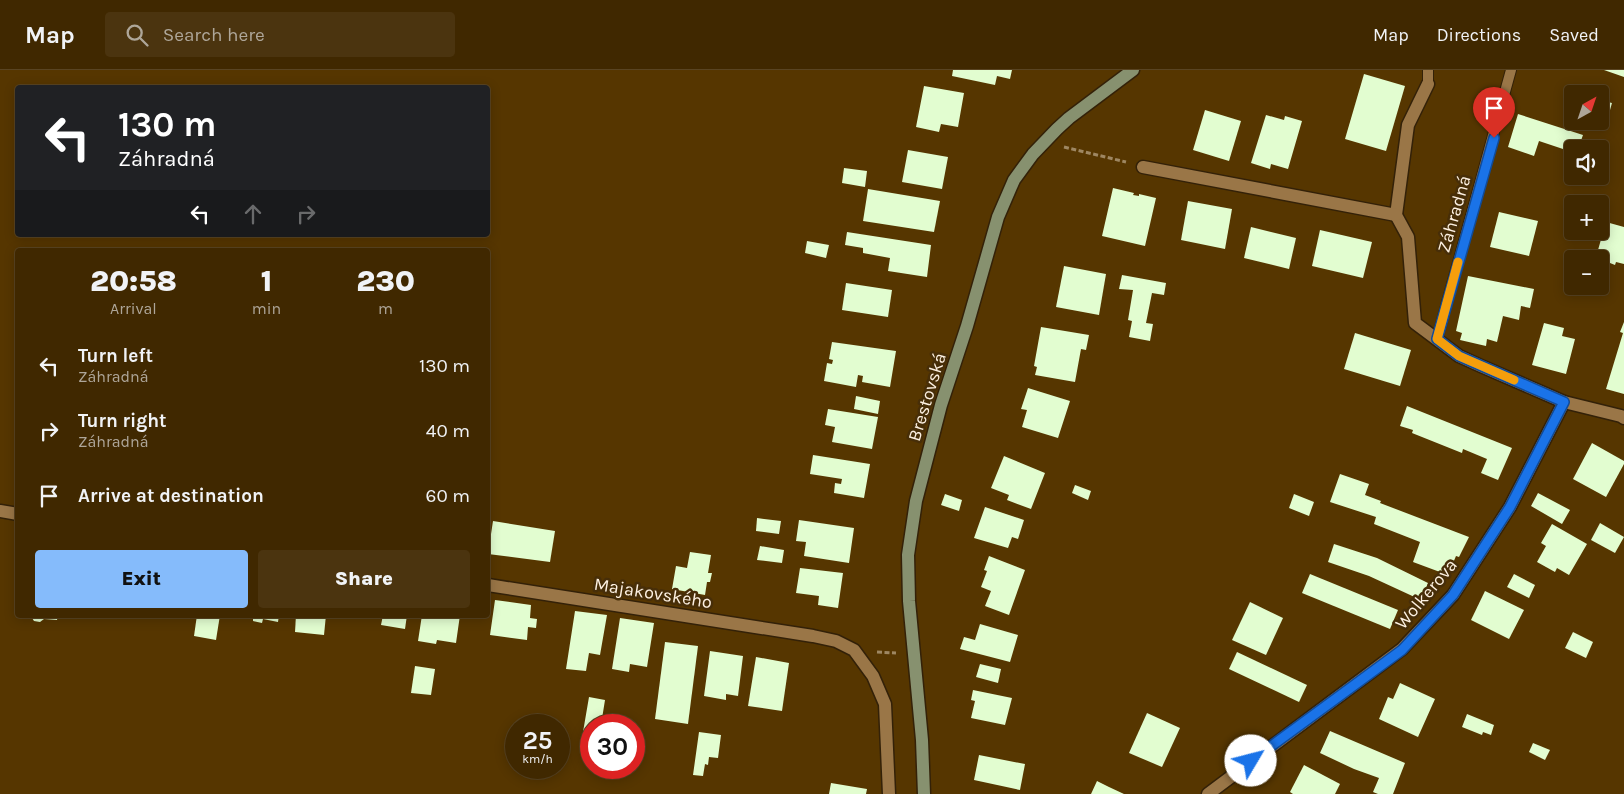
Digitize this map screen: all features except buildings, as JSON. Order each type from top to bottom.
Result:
[{"type":"street","name":"Brestovská","points":[[924,794],[922,740],[908,555],[916,501],[941,405],[970,317],[998,217],[1014,180],[1044,142],[1069,118],[1133,70]]},
{"type":"street","points":[[1143,167],[1396,214],[1408,125],[1428,84]]},
{"type":"street","name":"Záhradná","points":[[1396,214],[1408,237],[1415,323],[1459,356],[1564,402],[1624,418]]},
{"type":"street","name":"Wolkerova","points":[[1208,794],[1402,650],[1453,595],[1510,507],[1564,402]]},
{"type":"street","points":[[0,511],[15,514]]},
{"type":"street","name":"Majakovského","points":[[490,585],[813,636],[836,641],[854,650]]},
{"type":"street","points":[[854,650],[873,676],[885,704],[889,794]]},
{"type":"lane","points":[[1428,70],[1428,84]]},
{"type":"lane","name":"Záhradná","points":[[1437,339],[1511,70]]},
{"type":"path","points":[[1044,142],[1143,167]]},
{"type":"path","points":[[854,650],[914,654]]},
{"type":"slow traffic","points":[[1458,262],[1437,339],[1459,356],[1514,380]]},
{"type":"route","points":[[1251,761],[1402,650],[1453,595],[1510,507],[1564,402],[1459,356],[1437,339],[1494,138]]}]
